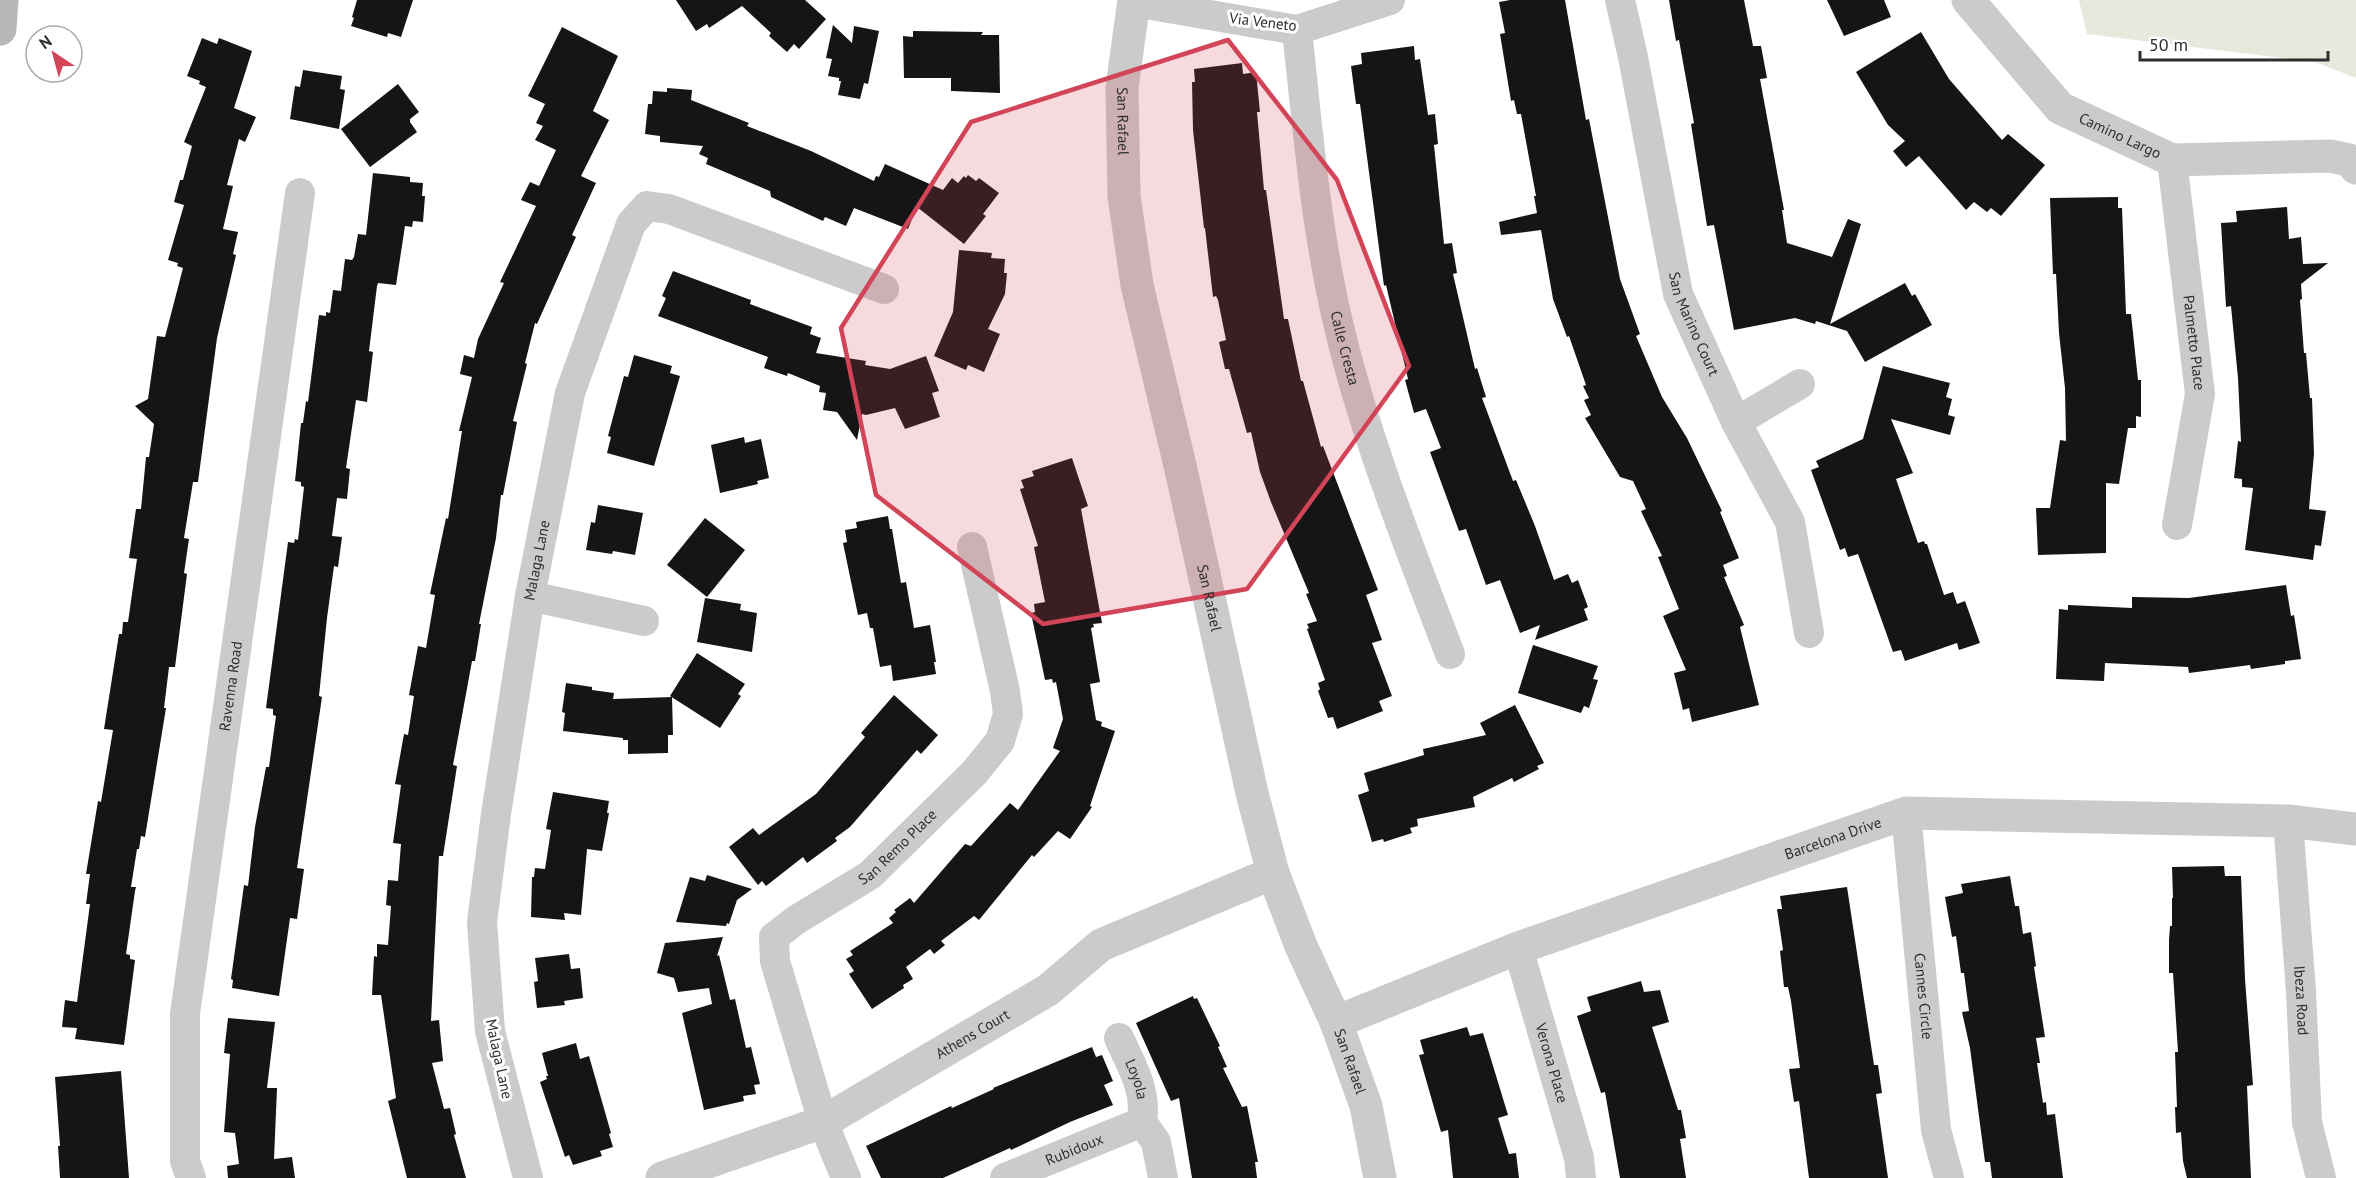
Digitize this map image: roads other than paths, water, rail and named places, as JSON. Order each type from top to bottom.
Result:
[{"type":"main road","points":[[0,29],[2,0]]},
{"type":"street","name":"Via Veneto","points":[[1134,1],[1297,30],[1390,0]]},
{"type":"street","name":"San Marino Court","points":[[1620,0],[1678,294],[1736,422],[1790,522],[1809,633]]},
{"type":"street","name":"Camino Largo","points":[[1968,0],[2060,108],[2172,160],[2330,156],[2349,160],[2356,168]]},
{"type":"street","name":"San Rafael","points":[[1134,1],[1122,88],[1124,196],[1137,285],[1182,474],[1252,793],[1273,873],[1301,946],[1336,1022],[1366,1106],[1380,1178]]},
{"type":"street","name":"Calle Cresta","points":[[1297,30],[1316,213],[1341,335],[1380,469],[1450,654]]},
{"type":"street","name":"Palmetto Place","points":[[2172,160],[2200,393],[2177,525]]},
{"type":"street","name":"Ravenna Road","points":[[191,1178],[185,1161],[185,1014],[300,193]]},
{"type":"street","name":"Malaga Lane","points":[[528,1178],[490,1031],[482,922],[496,814],[530,596],[570,393],[631,224],[647,206],[669,209],[884,289]]},
{"type":"street","points":[[1736,422],[1800,384]]},
{"type":"street","name":"San Remo Place","points":[[823,1122],[775,961],[774,937],[796,920],[870,875],[974,773],[1000,741],[1008,714],[1005,691],[972,547]]},
{"type":"street","points":[[530,596],[644,621]]},
{"type":"street","name":"Barcelona Drive","points":[[1336,1022],[1518,948],[1906,813],[2288,821],[2356,829]]},
{"type":"street","name":"Cannes Circle","points":[[1906,813],[1936,1130],[1949,1178]]},
{"type":"street","name":"Ibeza Road","points":[[2288,821],[2301,992],[2307,1122],[2321,1178]]},
{"type":"street","name":"Athens Court","points":[[662,1178],[823,1122],[1048,990],[1101,945],[1273,873]]},
{"type":"street","name":"Verona Place","points":[[1518,948],[1579,1158],[1581,1178]]},
{"type":"street","name":"Loyola","points":[[1119,1038],[1142,1089],[1145,1106],[1142,1122]]},
{"type":"street","points":[[823,1122],[846,1178]]},
{"type":"street","points":[[1142,1122],[1156,1142],[1163,1178]]},
{"type":"street","name":"Rubidoux","points":[[1005,1178],[1142,1122]]}]
